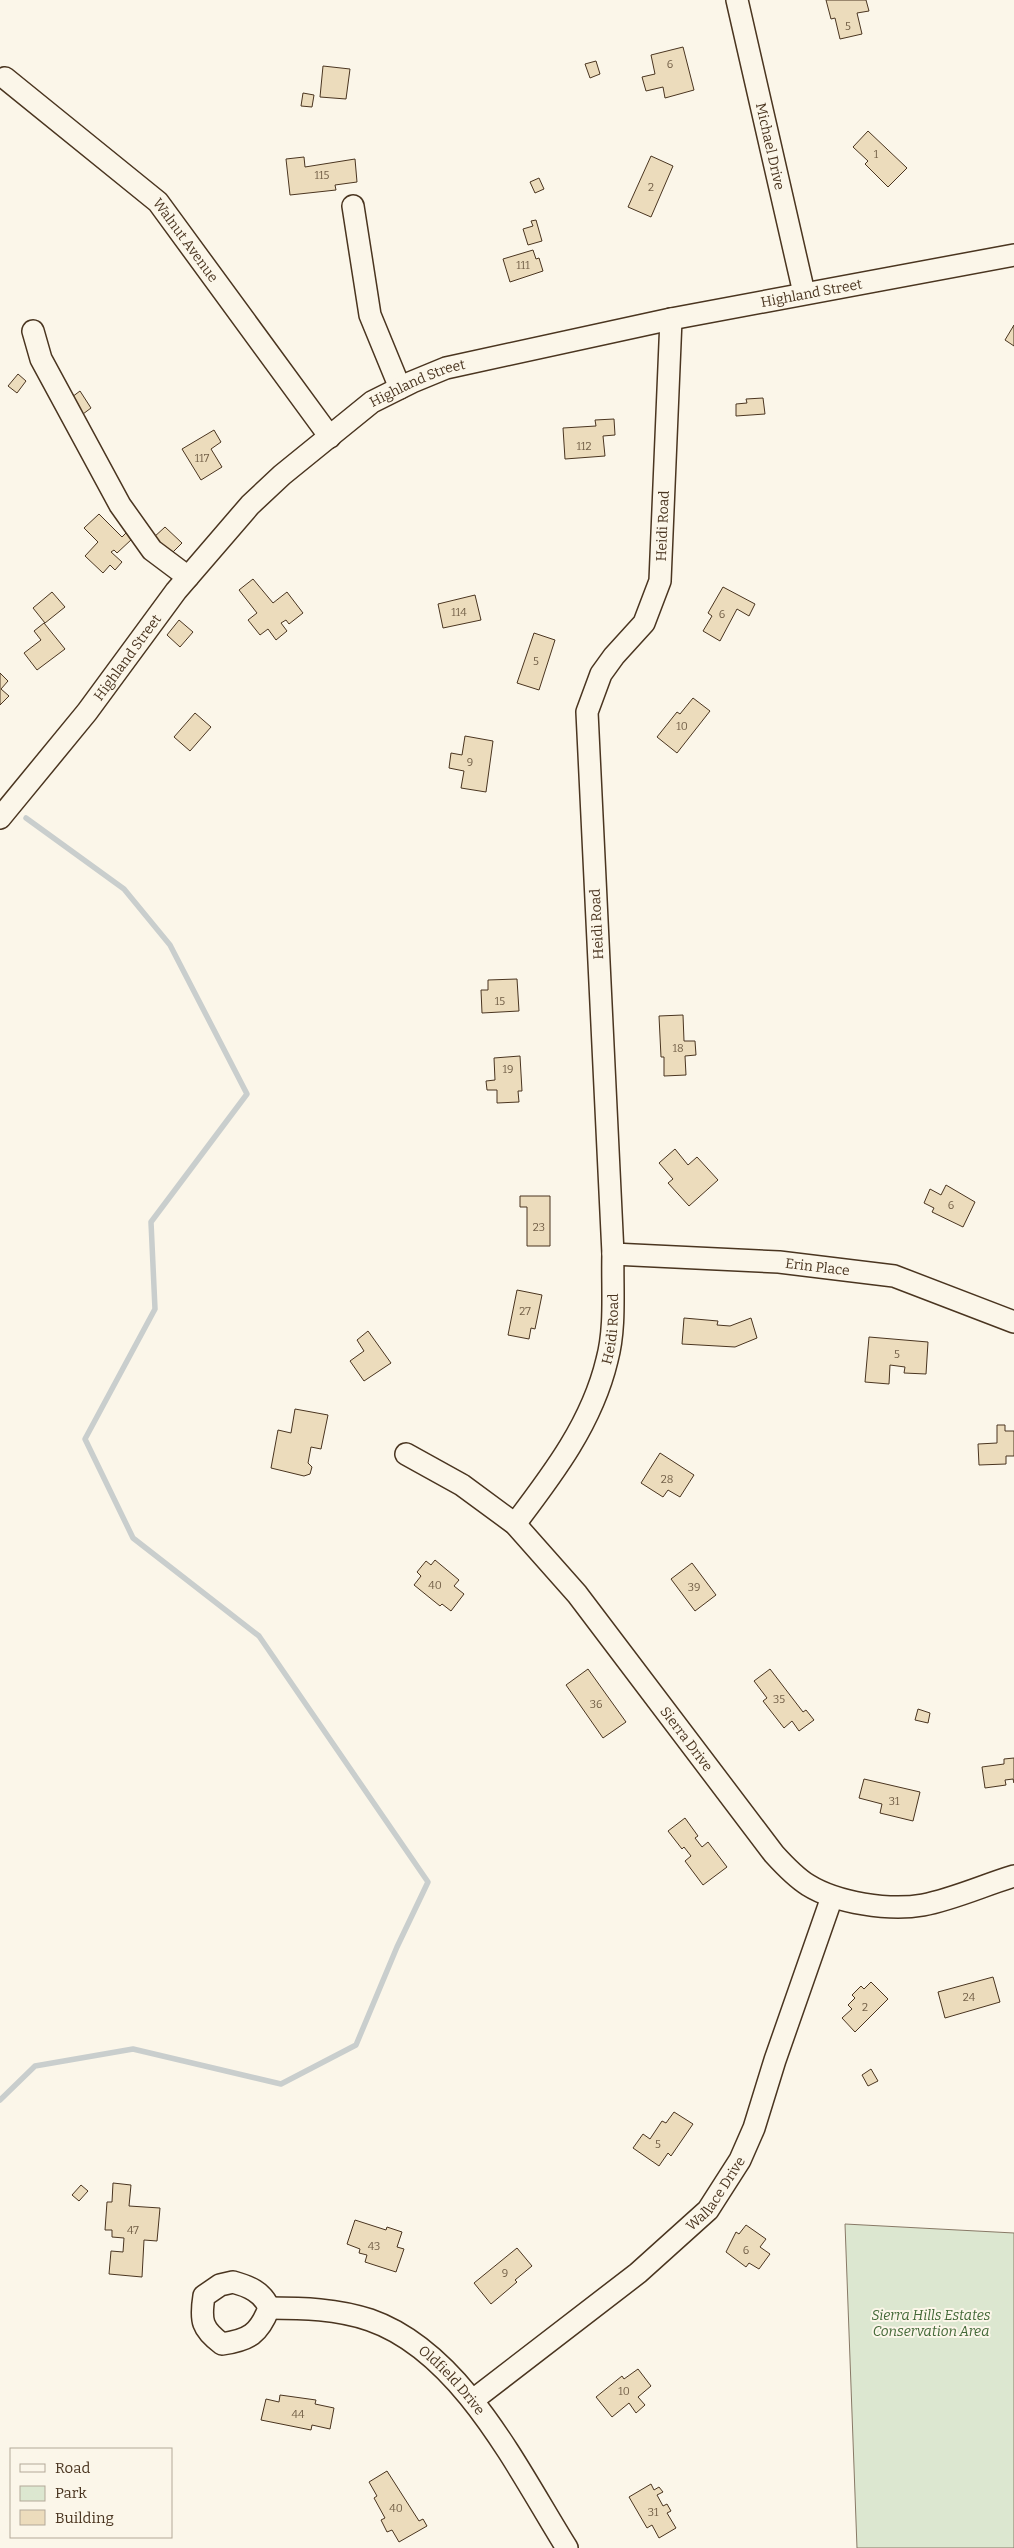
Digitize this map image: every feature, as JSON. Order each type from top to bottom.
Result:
[{"type":"street","name":"Michael Drive","points":[[737,0],[804,293]]},
{"type":"street","name":"Walnut Avenue","points":[[5,78],[158,202],[330,436]]},
{"type":"street","points":[[353,206],[370,315],[400,388]]},
{"type":"street","name":"Highland Street","points":[[0,818],[88,712],[188,577],[250,504],[372,402],[446,368],[671,319],[1014,255]]},
{"type":"street","name":"Heidi Road","points":[[515,1524],[546,1483],[594,1403],[608,1360],[612,1254],[587,712],[601,674],[614,656],[644,623],[660,581],[671,319]]},
{"type":"street","points":[[33,331],[41,359],[120,505],[152,550],[188,577]]},
{"type":"street","name":"Erin Place","points":[[612,1254],[779,1262],[894,1276],[1014,1322]]},
{"type":"street","name":"Sierra Drive","points":[[406,1454],[462,1486],[515,1524],[577,1594],[774,1854],[807,1884],[832,1897],[854,1902],[900,1907],[923,1905],[1014,1876]]},
{"type":"street","name":"Wallace Drive","points":[[473,2400],[638,2273],[708,2210],[740,2160],[754,2128],[775,2060],[832,1897]]},
{"type":"street","name":"Oldfield Drive","points":[[268,2308],[325,2310],[371,2320],[409,2340],[442,2366],[473,2400],[567,2548]]},
{"type":"green space","name":"Sierra Hills Estates Conservation Area","points":[[845,2224],[1014,2233],[1014,2548],[857,2548]]},
{"type":"building","points":[[826,0],[866,0],[869,11],[857,13],[862,34],[840,39],[835,18],[831,19]]},
{"type":"building","points":[[683,47],[694,90],[665,98],[663,87],[646,91],[642,77],[655,74],[651,55]]},
{"type":"building","points":[[596,61],[600,74],[590,78],[585,64]]},
{"type":"building","points":[[323,66],[350,69],[346,99],[320,97]]},
{"type":"building","points":[[303,93],[314,95],[312,107],[301,106]]},
{"type":"building","points":[[868,131],[907,168],[888,187],[865,164],[868,161],[853,147]]},
{"type":"building","points":[[651,156],[673,166],[651,217],[628,207]]},
{"type":"building","points":[[304,157],[305,167],[355,159],[357,182],[335,185],[336,190],[290,195],[286,159]]},
{"type":"building","points":[[539,178],[544,189],[535,193],[530,182]]},
{"type":"building","points":[[536,220],[542,241],[528,245],[523,229],[533,226],[531,221]]},
{"type":"building","points":[[533,250],[536,259],[539,258],[543,271],[510,282],[503,259]]},
{"type":"building","points":[[1014,325],[1014,346],[1005,340]]},
{"type":"building","points":[[18,374],[26,381],[17,393],[8,386]]},
{"type":"building","points":[[80,391],[91,408],[83,414],[72,397]]},
{"type":"building","points":[[763,398],[765,414],[736,416],[736,404],[747,403],[746,399]]},
{"type":"building","points":[[614,419],[615,435],[603,436],[605,456],[565,459],[563,428],[596,426],[595,420]]},
{"type":"building","points":[[214,430],[221,442],[211,449],[222,467],[201,480],[182,449]]},
{"type":"building","points":[[99,514],[122,537],[126,533],[132,539],[117,553],[114,550],[111,552],[122,562],[115,570],[110,565],[103,573],[85,556],[98,542],[84,528]]},
{"type":"building","points":[[165,527],[182,543],[170,555],[153,538]]},
{"type":"building","points":[[253,579],[273,603],[287,592],[303,613],[289,624],[286,620],[281,623],[287,631],[276,640],[268,629],[260,635],[248,620],[257,613],[239,590]]},
{"type":"building","points":[[723,587],[755,604],[749,616],[737,609],[720,641],[703,631],[712,616],[708,613]]},
{"type":"building","points":[[52,592],[65,607],[45,623],[33,608]]},
{"type":"building","points":[[475,595],[481,620],[443,628],[438,604]]},
{"type":"building","points":[[179,620],[193,632],[180,647],[167,635]]},
{"type":"building","points":[[44,623],[65,649],[37,670],[24,653],[41,640],[34,631]]},
{"type":"building","points":[[534,633],[555,640],[539,690],[517,683]]},
{"type":"building","points":[[0,673],[8,681],[1,689],[9,696],[0,705]]},
{"type":"building","points":[[693,698],[710,711],[677,753],[657,737],[677,712],[680,714]]},
{"type":"building","points":[[195,713],[211,727],[190,751],[174,737]]},
{"type":"building","points":[[465,736],[493,741],[486,792],[461,788],[464,771],[449,768],[451,753],[462,755]]},
{"type":"building","points":[[517,979],[519,1011],[482,1013],[481,990],[488,990],[488,980]]},
{"type":"building","points":[[683,1015],[684,1041],[695,1041],[696,1055],[685,1056],[686,1075],[664,1076],[664,1057],[661,1057],[659,1016]]},
{"type":"building","points":[[520,1056],[522,1091],[518,1091],[519,1102],[497,1103],[497,1090],[487,1090],[486,1081],[495,1080],[494,1058]]},
{"type":"building","points":[[675,1149],[688,1165],[697,1157],[718,1180],[689,1206],[668,1183],[673,1179],[659,1163]]},
{"type":"building","points":[[946,1185],[975,1202],[963,1227],[932,1212],[934,1208],[924,1203],[930,1189],[941,1195]]},
{"type":"building","points":[[520,1196],[550,1196],[550,1246],[527,1246],[527,1207],[520,1207]]},
{"type":"building","points":[[517,1290],[542,1295],[535,1329],[531,1328],[529,1339],[508,1335]]},
{"type":"building","points":[[684,1318],[718,1321],[717,1325],[730,1326],[751,1318],[757,1338],[735,1347],[682,1344]]},
{"type":"building","points":[[368,1331],[391,1363],[364,1381],[350,1361],[364,1351],[357,1340]]},
{"type":"building","points":[[869,1337],[928,1342],[926,1374],[904,1373],[905,1367],[890,1365],[889,1384],[865,1382]]},
{"type":"building","points":[[295,1409],[328,1415],[321,1449],[311,1447],[308,1463],[312,1467],[310,1474],[304,1476],[271,1468],[278,1430],[291,1433]]},
{"type":"building","points":[[997,1425],[1005,1425],[1005,1431],[1014,1431],[1014,1456],[1006,1456],[1006,1464],[979,1465],[978,1444],[997,1443]]},
{"type":"building","points":[[660,1453],[694,1475],[680,1497],[668,1490],[663,1497],[641,1483]]},
{"type":"building","points":[[435,1560],[459,1580],[454,1586],[464,1594],[451,1611],[442,1604],[440,1606],[414,1585],[421,1576],[417,1572],[426,1561],[431,1565]]},
{"type":"building","points":[[692,1563],[716,1595],[695,1611],[671,1579]]},
{"type":"building","points":[[588,1669],[626,1722],[603,1738],[566,1685]]},
{"type":"building","points":[[770,1669],[803,1712],[806,1710],[814,1720],[799,1731],[792,1721],[784,1728],[763,1701],[767,1698],[754,1681]]},
{"type":"building","points":[[918,1709],[930,1713],[928,1723],[915,1720]]},
{"type":"building","points":[[1014,1758],[1014,1783],[1013,1779],[1005,1780],[1006,1785],[985,1788],[982,1767],[1004,1764],[1004,1759]]},
{"type":"building","points":[[864,1779],[920,1792],[913,1821],[880,1813],[882,1804],[859,1798]]},
{"type":"building","points":[[685,1818],[698,1836],[695,1838],[702,1847],[708,1842],[727,1867],[703,1885],[685,1861],[691,1856],[684,1847],[682,1849],[668,1831]]},
{"type":"building","points":[[993,1977],[1000,2002],[945,2018],[938,1992]]},
{"type":"building","points":[[871,1982],[888,1999],[855,2032],[842,2018],[852,2009],[848,2005],[855,1998],[852,1995],[861,1986],[864,1989]]},
{"type":"building","points":[[871,2069],[878,2081],[868,2086],[862,2075]]},
{"type":"building","points":[[674,2112],[693,2124],[671,2156],[668,2153],[659,2166],[633,2148],[643,2134],[650,2139],[662,2121],[666,2123]]},
{"type":"building","points":[[113,2183],[131,2185],[129,2206],[160,2208],[157,2241],[144,2240],[142,2277],[109,2274],[111,2251],[123,2252],[124,2238],[112,2237],[112,2230],[105,2230],[107,2202],[112,2202]]},
{"type":"building","points":[[81,2185],[88,2191],[79,2201],[72,2195]]},
{"type":"building","points":[[355,2220],[386,2230],[387,2227],[402,2232],[397,2247],[404,2249],[396,2272],[365,2262],[367,2255],[359,2253],[360,2249],[347,2244]]},
{"type":"building","points":[[746,2225],[766,2239],[760,2247],[770,2254],[759,2269],[749,2263],[746,2267],[726,2252],[736,2232],[739,2234]]},
{"type":"building","points":[[517,2248],[532,2266],[515,2280],[517,2282],[491,2304],[474,2283]]},
{"type":"building","points":[[638,2369],[651,2386],[638,2397],[645,2405],[636,2413],[629,2403],[612,2417],[596,2397],[622,2376],[624,2379]]},
{"type":"building","points":[[280,2395],[316,2400],[315,2404],[334,2408],[330,2429],[312,2425],[311,2430],[261,2420],[266,2399],[279,2402]]},
{"type":"building","points":[[387,2471],[419,2521],[423,2519],[427,2526],[399,2542],[392,2530],[387,2532],[381,2520],[385,2518],[374,2498],[377,2496],[369,2482]]},
{"type":"building","points":[[651,2484],[654,2490],[659,2487],[663,2492],[657,2495],[663,2506],[667,2504],[671,2511],[667,2513],[676,2528],[659,2538],[652,2525],[647,2528],[629,2497]]},
{"type":"waterway","points":[[0,2100],[35,2066],[133,2049],[281,2084],[356,2045],[397,1947],[428,1882],[259,1636],[133,1538],[85,1439],[155,1309],[151,1222],[247,1094],[170,945],[124,889],[26,818]]}]
